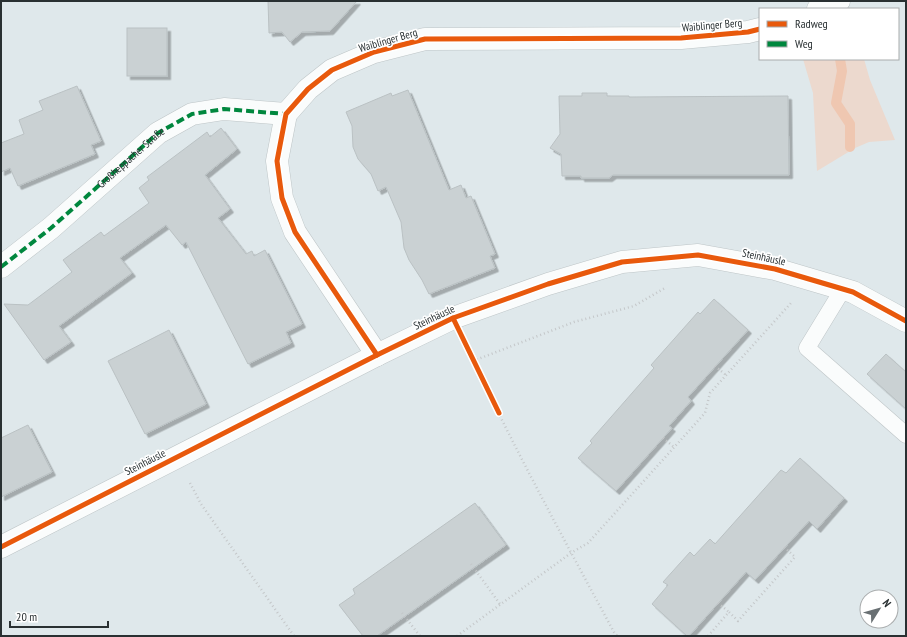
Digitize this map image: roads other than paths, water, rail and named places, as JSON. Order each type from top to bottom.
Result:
[{"type":"street","points":[[821,8],[839,1]]},
{"type":"street","name":"Waiblinger Berg","points":[[286,114],[308,89],[332,70],[374,52],[425,39],[681,38],[748,32],[759,29]]},
{"type":"street","name":"Großheppacher Straße","points":[[1,267],[50,228],[158,133],[192,114],[224,109],[286,114]]},
{"type":"street","points":[[286,114],[277,161],[282,198],[292,226],[376,355]]},
{"type":"street","name":"Steinhäusle","points":[[1,547],[376,355],[453,318],[548,284],[622,262],[698,255],[775,269],[853,292],[906,321]]},
{"type":"lane","points":[[844,289],[807,348],[906,435]]},
{"type":"waterway","points":[[840,60],[842,71],[836,103],[850,124],[850,147]]}]
